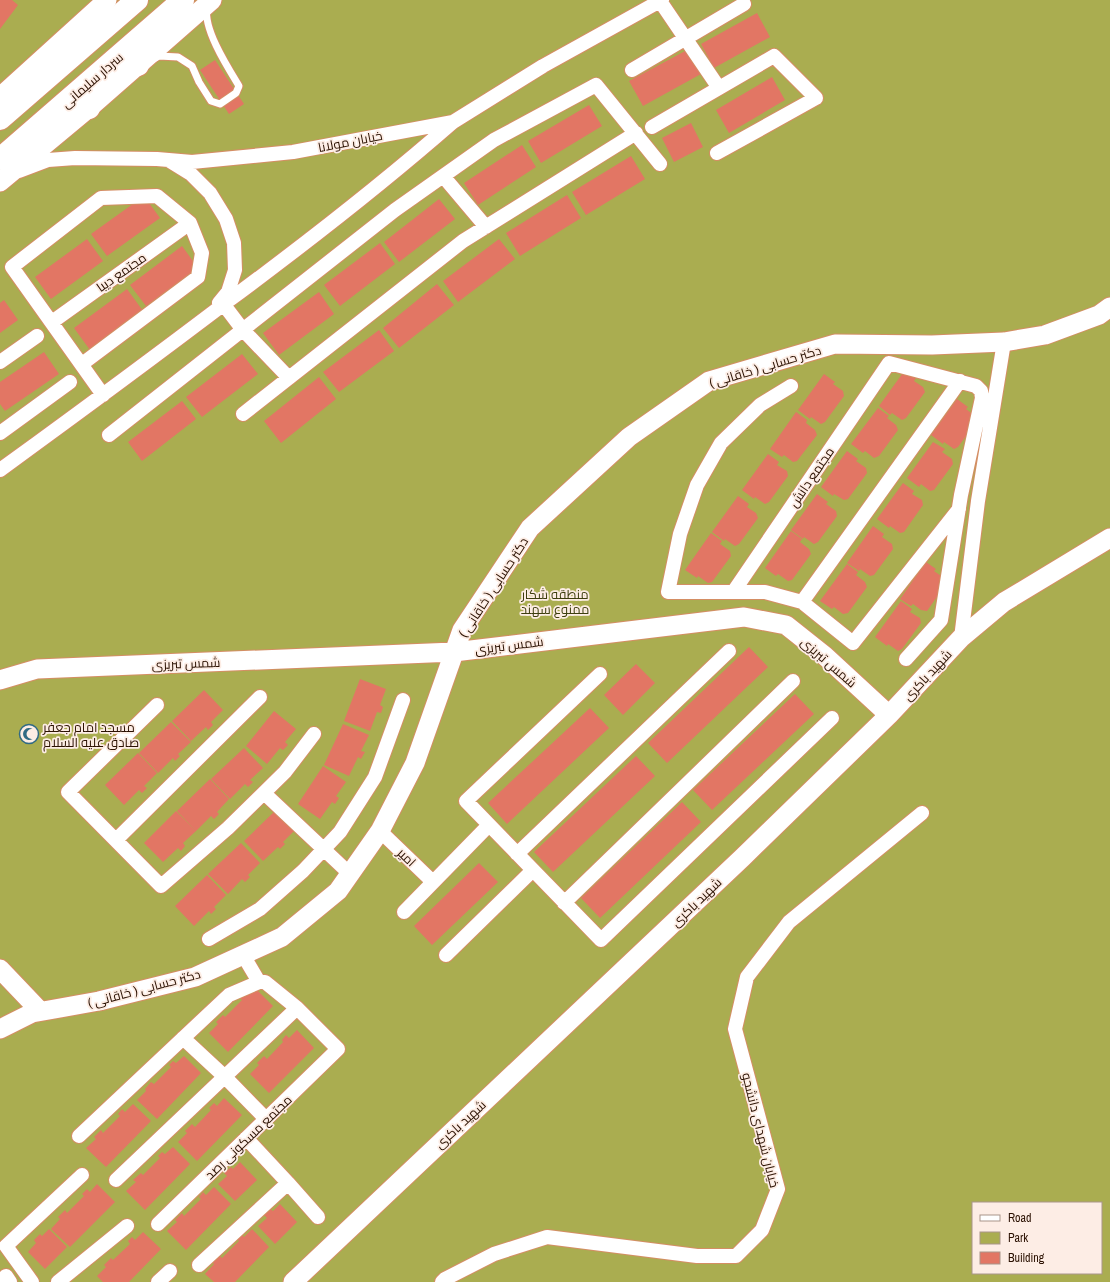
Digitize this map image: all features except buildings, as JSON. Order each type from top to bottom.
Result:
[{"type":"main road","points":[[0,119],[137,0]]},
{"type":"main road","name":"سردار سلیمانی","points":[[3,172],[100,73],[183,0]]},
{"type":"main road","points":[[90,108],[100,73],[138,65]]},
{"type":"street","points":[[0,97],[107,0]]},
{"type":"street","points":[[3,172],[58,135],[210,1]]},
{"type":"street","points":[[661,1],[719,88]]},
{"type":"street","name":"خیابان مولانا","points":[[3,172],[48,160],[74,158],[192,162],[293,152],[453,122],[543,66],[661,1]]},
{"type":"street","points":[[632,70],[744,4]]},
{"type":"street","points":[[652,127],[774,56],[816,98],[717,153]]},
{"type":"street","points":[[109,435],[395,210],[494,140],[596,85],[660,164]]},
{"type":"street","points":[[0,470],[204,320],[367,194],[453,122]]},
{"type":"street","points":[[243,414],[463,241],[636,133]]},
{"type":"street","points":[[58,135],[59,146],[62,152],[74,158]]},
{"type":"street","points":[[168,160],[191,174],[210,193],[226,220],[234,243],[235,270],[228,292],[204,320]]},
{"type":"street","points":[[443,176],[486,227]]},
{"type":"street","points":[[82,364],[198,278],[202,253],[190,223],[156,196],[101,198],[12,267],[103,395]]},
{"type":"street","name":"مجتمع دیبا","points":[[52,322],[190,223]]},
{"type":"street","points":[[224,304],[243,330],[289,378]]},
{"type":"street","name":"دکتر حسابی ( خاقانی )","points":[[0,1029],[32,1013],[99,1001],[195,977],[282,936],[338,891],[380,831],[415,764],[462,630],[530,528],[629,437],[709,381],[835,344],[932,345],[1004,342],[1045,335],[1099,315],[1110,307]]},
{"type":"street","points":[[0,362],[37,336]]},
{"type":"street","points":[[961,638],[978,501],[1004,342]]},
{"type":"street","name":"مجتمع دانش","points":[[734,591],[889,364],[960,381]]},
{"type":"street","points":[[802,602],[960,381],[976,386],[981,391],[982,398],[960,501],[941,620],[906,659]]},
{"type":"street","points":[[0,433],[70,382]]},
{"type":"street","points":[[791,386],[760,405],[721,443],[697,485],[680,534],[668,592],[765,592],[802,602],[853,643],[960,501]]},
{"type":"street","points":[[960,501],[978,501]]},
{"type":"street","name":"شهید باکری","points":[[293,1282],[736,864],[889,715],[961,638],[1004,602],[1110,538]]},
{"type":"street","name":"شمس تبریزی","points":[[0,680],[37,669],[454,652],[744,617],[786,625],[825,656],[889,715]]},
{"type":"street","points":[[517,854],[729,651]]},
{"type":"street","points":[[600,674],[466,802],[601,940],[832,718]]},
{"type":"street","points":[[564,903],[793,681]]},
{"type":"street","points":[[116,840],[260,697]]},
{"type":"street","points":[[209,939],[260,909],[303,872],[340,832],[375,777],[403,700]]},
{"type":"street","points":[[156,705],[68,792],[161,886],[228,828],[264,793],[285,772],[314,734]]},
{"type":"street","points":[[264,793],[350,874]]},
{"type":"street","name":"خیابان شهدای دانشجو","points":[[442,1282],[444,1279],[494,1254],[547,1236],[697,1256],[736,1256],[762,1230],[778,1189],[735,1029],[747,978],[789,922],[922,813]]},
{"type":"street","points":[[404,912],[489,825]]},
{"type":"street","name":"امیر","points":[[380,831],[433,882]]},
{"type":"street","points":[[446,954],[533,870]]},
{"type":"street","points":[[243,955],[259,982]]},
{"type":"street","points":[[0,969],[40,1011]]},
{"type":"street","points":[[78,1136],[230,995],[259,982],[265,982],[297,1008],[116,1180]]},
{"type":"street","name":"مجتمع مسکونی رصد","points":[[158,1224],[338,1049],[297,1008]]},
{"type":"street","points":[[183,1038],[225,1077],[266,1119]]},
{"type":"street","points":[[246,1138],[318,1217]]},
{"type":"street","points":[[32,1282],[6,1246],[82,1175]]},
{"type":"street","points":[[199,1265],[288,1183]]},
{"type":"street","points":[[58,1282],[127,1226]]},
{"type":"street","points":[[158,1282],[170,1271]]},
{"type":"street","points":[[0,1281],[6,1276],[10,1282]]},
{"type":"lane","points":[[138,65],[159,56],[178,57],[192,66],[199,82],[211,101],[220,104],[236,93],[239,86],[211,32],[206,16],[210,1]]},
{"type":"green space","name":"منطقه شکار ممنوع سهند","points":[[0,0],[1110,0],[1110,1282],[0,1282]]},
{"type":"place","name":"مسجد امام جعفر صادق علیه السلام","points":[[29,734]]}]
